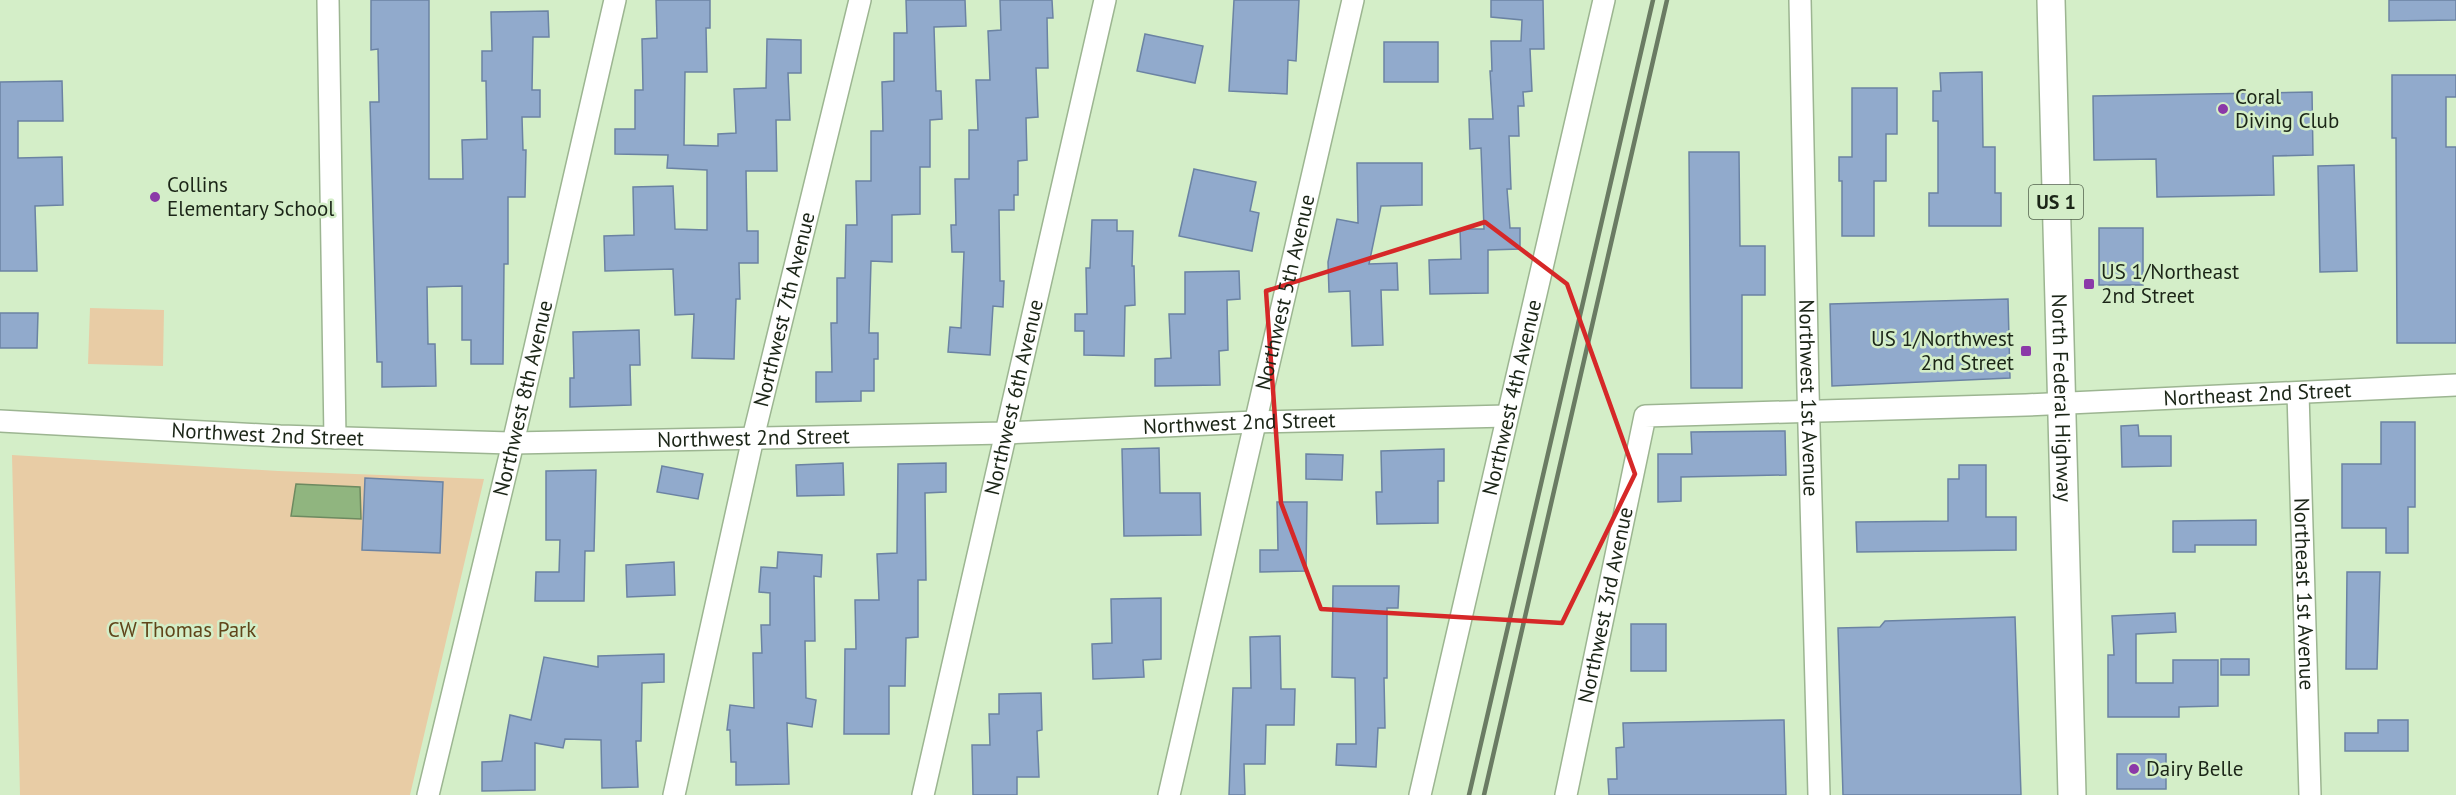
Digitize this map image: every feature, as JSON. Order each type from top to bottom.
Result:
[{"type":"main road","name":"North Federal Highway","points":[[2051,0],[2072,795]]},
{"type":"street","points":[[328,0],[335,438]]},
{"type":"street","name":"Northwest 8th Avenue","points":[[428,795],[513,442],[615,0]]},
{"type":"street","name":"Northwest 7th Avenue","points":[[674,795],[753,438],[860,0]]},
{"type":"street","name":"Northwest 6th Avenue","points":[[923,795],[1105,0]]},
{"type":"street","name":"Northwest 5th Avenue","points":[[1169,795],[1353,0]]},
{"type":"street","name":"Northwest 4th Avenue","points":[[1420,795],[1604,0]]},
{"type":"street","name":"Northwest 1st Avenue","points":[[1800,0],[1808,412],[1819,795]]},
{"type":"street","name":"Northeast 2nd Street","points":[[2061,404],[2456,385]]},
{"type":"street","name":"Northeast 1st Avenue","points":[[2298,393],[2310,795]]},
{"type":"street","points":[[1808,412],[2061,404]]},
{"type":"street","name":"Northwest 3rd Avenue","points":[[1566,795],[1645,416],[1808,412]]},
{"type":"street","name":"Northwest 2nd Street","points":[[0,421],[335,438],[513,442],[1005,433],[1255,422],[1507,416]]},
{"type":"highlighted area","points":[[1485,222],[1567,284],[1635,474],[1562,623],[1321,609],[1281,503],[1266,291]]},
{"type":"green space","points":[[90,308],[164,310],[163,366],[88,364]]},
{"type":"green space","name":"CW Thomas Park","points":[[12,455],[278,471],[484,479],[410,795],[20,795]]},
{"type":"shaded area","points":[[296,484],[360,487],[361,519],[291,516]]},
{"type":"building","points":[[371,0],[429,0],[429,179],[463,179],[462,140],[487,139],[486,81],[482,81],[482,51],[492,51],[491,12],[548,11],[549,37],[533,37],[532,90],[540,90],[540,117],[522,117],[523,150],[526,150],[525,197],[508,197],[508,264],[504,264],[503,364],[471,364],[471,340],[462,340],[462,286],[427,287],[428,344],[435,344],[436,386],[382,387],[382,362],[377,362],[370,102],[379,102],[378,49],[371,50]]},
{"type":"building","points":[[656,0],[710,0],[710,28],[706,28],[707,72],[685,72],[684,145],[718,146],[718,134],[736,133],[734,89],[766,88],[767,39],[801,40],[801,73],[788,73],[790,120],[776,120],[777,171],[746,171],[747,231],[758,231],[758,263],[739,263],[740,299],[736,299],[734,359],[692,358],[694,314],[675,315],[673,269],[605,271],[604,236],[634,235],[633,187],[673,186],[675,229],[707,230],[707,170],[667,168],[668,155],[615,154],[615,129],[635,129],[635,90],[643,90],[642,39],[657,38]]},
{"type":"building","points":[[906,0],[965,0],[966,26],[934,27],[936,91],[941,91],[942,119],[930,120],[930,167],[920,167],[920,214],[892,215],[892,262],[871,261],[869,333],[878,333],[878,359],[874,359],[874,391],[861,391],[861,401],[816,402],[816,372],[832,372],[831,323],[837,323],[837,278],[845,278],[846,225],[857,225],[856,181],[871,181],[871,131],[883,131],[882,82],[894,81],[894,33],[907,33]]},
{"type":"building","points":[[1000,0],[1052,0],[1053,18],[1047,18],[1048,68],[1036,68],[1038,117],[1026,118],[1027,160],[1018,161],[1018,195],[1014,195],[1014,210],[999,210],[1000,281],[1004,281],[1003,307],[993,306],[990,355],[948,352],[950,327],[961,328],[964,252],[952,252],[951,225],[956,225],[955,179],[969,179],[969,130],[978,130],[976,80],[990,80],[988,31],[1001,30]]},
{"type":"building","points":[[1234,0],[1299,0],[1296,61],[1288,60],[1287,94],[1229,91]]},
{"type":"building","points":[[1491,0],[1543,0],[1544,49],[1530,49],[1532,91],[1523,92],[1524,106],[1518,106],[1519,136],[1509,136],[1511,189],[1507,189],[1510,228],[1520,228],[1520,249],[1488,250],[1488,293],[1430,294],[1429,260],[1461,259],[1460,229],[1484,229],[1481,148],[1470,149],[1469,119],[1493,119],[1491,41],[1521,41],[1522,20],[1491,17]]},
{"type":"building","points":[[2389,0],[2456,0],[2456,20],[2389,21]]},
{"type":"building","points":[[1145,34],[1203,46],[1195,83],[1137,71]]},
{"type":"building","points":[[1384,42],[1438,42],[1438,82],[1384,82]]},
{"type":"building","points":[[1982,72],[1983,147],[1995,147],[1995,193],[2001,193],[2001,226],[1929,226],[1929,193],[1938,193],[1938,121],[1933,121],[1933,91],[1941,91],[1940,73]]},
{"type":"building","points":[[2392,75],[2456,75],[2456,97],[2446,97],[2446,147],[2456,147],[2456,343],[2397,343],[2396,138],[2392,138]]},
{"type":"building","points":[[62,81],[63,121],[18,121],[18,158],[62,157],[63,205],[35,206],[37,271],[0,271],[0,82]]},
{"type":"building","points":[[1852,88],[1897,88],[1897,134],[1886,134],[1886,181],[1874,181],[1874,236],[1842,236],[1842,181],[1839,181],[1839,157],[1852,157]]},
{"type":"building","points":[[2312,92],[2313,155],[2273,156],[2274,195],[2157,197],[2156,159],[2094,160],[2093,96]]},
{"type":"building","points":[[1689,152],[1739,152],[1740,246],[1765,246],[1765,295],[1742,295],[1742,388],[1691,388]]},
{"type":"building","points":[[1357,163],[1422,163],[1422,205],[1381,206],[1369,264],[1397,263],[1398,290],[1381,290],[1383,345],[1352,346],[1350,291],[1329,292],[1328,262],[1337,219],[1358,223]]},
{"type":"building","points":[[2354,165],[2357,271],[2320,272],[2318,166]]},
{"type":"building","points":[[1194,169],[1256,182],[1250,211],[1259,213],[1252,251],[1179,236]]},
{"type":"building","points":[[1092,220],[1117,220],[1117,231],[1133,231],[1132,266],[1134,266],[1135,305],[1125,306],[1124,356],[1084,355],[1084,331],[1075,331],[1075,314],[1087,314],[1086,268],[1090,268]]},
{"type":"building","points":[[2099,228],[2143,228],[2143,285],[2099,285]]},
{"type":"building","points":[[1239,271],[1240,299],[1227,300],[1228,350],[1219,351],[1220,385],[1155,386],[1155,359],[1171,358],[1169,314],[1185,314],[1185,272]]},
{"type":"building","points":[[2008,299],[2010,378],[1832,386],[1830,304]]},
{"type":"building","points":[[0,313],[38,313],[37,348],[0,348]]},
{"type":"building","points":[[639,330],[640,365],[630,365],[631,405],[570,407],[570,378],[574,378],[573,332]]},
{"type":"building","points":[[2381,422],[2415,422],[2415,507],[2408,507],[2408,553],[2386,553],[2386,528],[2342,528],[2342,464],[2381,464]]},
{"type":"building","points":[[2138,425],[2139,436],[2171,436],[2171,466],[2122,467],[2121,426]]},
{"type":"building","points":[[1785,431],[1786,475],[1681,477],[1681,501],[1658,502],[1658,454],[1692,454],[1691,432]]},
{"type":"building","points":[[1159,448],[1160,493],[1200,493],[1201,535],[1124,536],[1122,449]]},
{"type":"building","points":[[1444,449],[1444,481],[1438,481],[1438,523],[1377,524],[1376,492],[1382,492],[1381,451]]},
{"type":"building","points":[[1306,454],[1343,455],[1342,480],[1306,479]]},
{"type":"building","points":[[843,463],[844,495],[797,496],[796,465]]},
{"type":"building","points":[[946,463],[946,492],[925,493],[926,580],[918,580],[918,637],[906,638],[905,686],[889,686],[889,734],[844,734],[845,649],[856,649],[855,600],[879,600],[877,554],[897,553],[898,464]]},
{"type":"building","points":[[1959,465],[1986,465],[1986,517],[2016,517],[2016,550],[1857,552],[1856,522],[1948,521],[1948,479],[1959,479]]},
{"type":"building","points":[[662,466],[703,474],[698,499],[657,492]]},
{"type":"building","points":[[596,470],[594,551],[585,551],[584,601],[535,601],[536,572],[559,572],[560,540],[546,540],[546,471]]},
{"type":"building","points":[[365,478],[443,482],[440,553],[362,550]]},
{"type":"building","points":[[1277,502],[1307,502],[1306,571],[1260,572],[1260,550],[1278,550]]},
{"type":"building","points":[[2256,520],[2256,545],[2195,545],[2195,552],[2173,552],[2173,521]]},
{"type":"building","points":[[778,552],[822,555],[821,577],[814,576],[815,641],[805,641],[806,698],[816,700],[812,727],[787,723],[789,784],[736,785],[736,762],[731,762],[730,730],[727,730],[730,705],[754,708],[753,653],[762,653],[761,625],[770,625],[770,593],[759,592],[761,567],[777,568]]},
{"type":"building","points":[[674,562],[675,595],[627,597],[626,565]]},
{"type":"building","points":[[2347,572],[2380,572],[2377,669],[2346,669]]},
{"type":"building","points":[[1333,586],[1399,586],[1398,608],[1387,608],[1387,678],[1384,678],[1385,728],[1378,728],[1376,767],[1336,765],[1337,744],[1356,744],[1355,678],[1332,677]]},
{"type":"building","points":[[1161,598],[1161,659],[1143,660],[1144,677],[1093,679],[1092,644],[1112,643],[1111,599]]},
{"type":"building","points":[[2175,613],[2176,632],[2136,634],[2136,683],[2173,683],[2173,660],[2218,660],[2218,706],[2179,707],[2179,717],[2108,717],[2108,655],[2114,655],[2112,616]]},
{"type":"building","points":[[2015,617],[2021,795],[1843,795],[1838,628],[1880,627],[1885,621]]},
{"type":"building","points":[[1631,624],[1666,624],[1666,671],[1631,671]]},
{"type":"building","points":[[1280,636],[1281,689],[1295,689],[1294,725],[1266,725],[1265,764],[1244,764],[1245,795],[1229,795],[1233,688],[1251,688],[1250,637]]},
{"type":"building","points":[[664,654],[664,682],[642,683],[641,741],[636,741],[638,787],[602,788],[601,740],[565,739],[563,748],[535,743],[535,790],[482,791],[482,762],[502,761],[510,715],[531,720],[544,657],[598,667],[598,656]]},
{"type":"building","points":[[2221,659],[2249,659],[2249,675],[2221,675]]},
{"type":"building","points":[[1041,693],[1042,730],[1037,731],[1039,777],[1017,777],[1017,795],[973,795],[972,745],[990,745],[989,714],[999,714],[999,694]]},
{"type":"building","points":[[1784,720],[1786,795],[1609,795],[1608,779],[1617,779],[1616,748],[1624,747],[1623,723]]},
{"type":"building","points":[[2378,720],[2408,720],[2408,751],[2345,751],[2345,733],[2378,733]]},
{"type":"building","points":[[2117,754],[2166,754],[2166,789],[2117,789]]},
{"type":"railway","points":[[1469,795],[1653,0]]},
{"type":"railway","points":[[1484,795],[1667,0]]},
{"type":"place","name":"Coral Diving Club","points":[[2223,109]]},
{"type":"place","name":"Collins Elementary School","points":[[155,197]]},
{"type":"place","name":"US 1/Northeast 2nd Street","points":[[2089,284]]},
{"type":"place","name":"US 1/Northwest 2nd Street","points":[[2026,351]]},
{"type":"place","name":"Dairy Belle","points":[[2134,769]]}]
